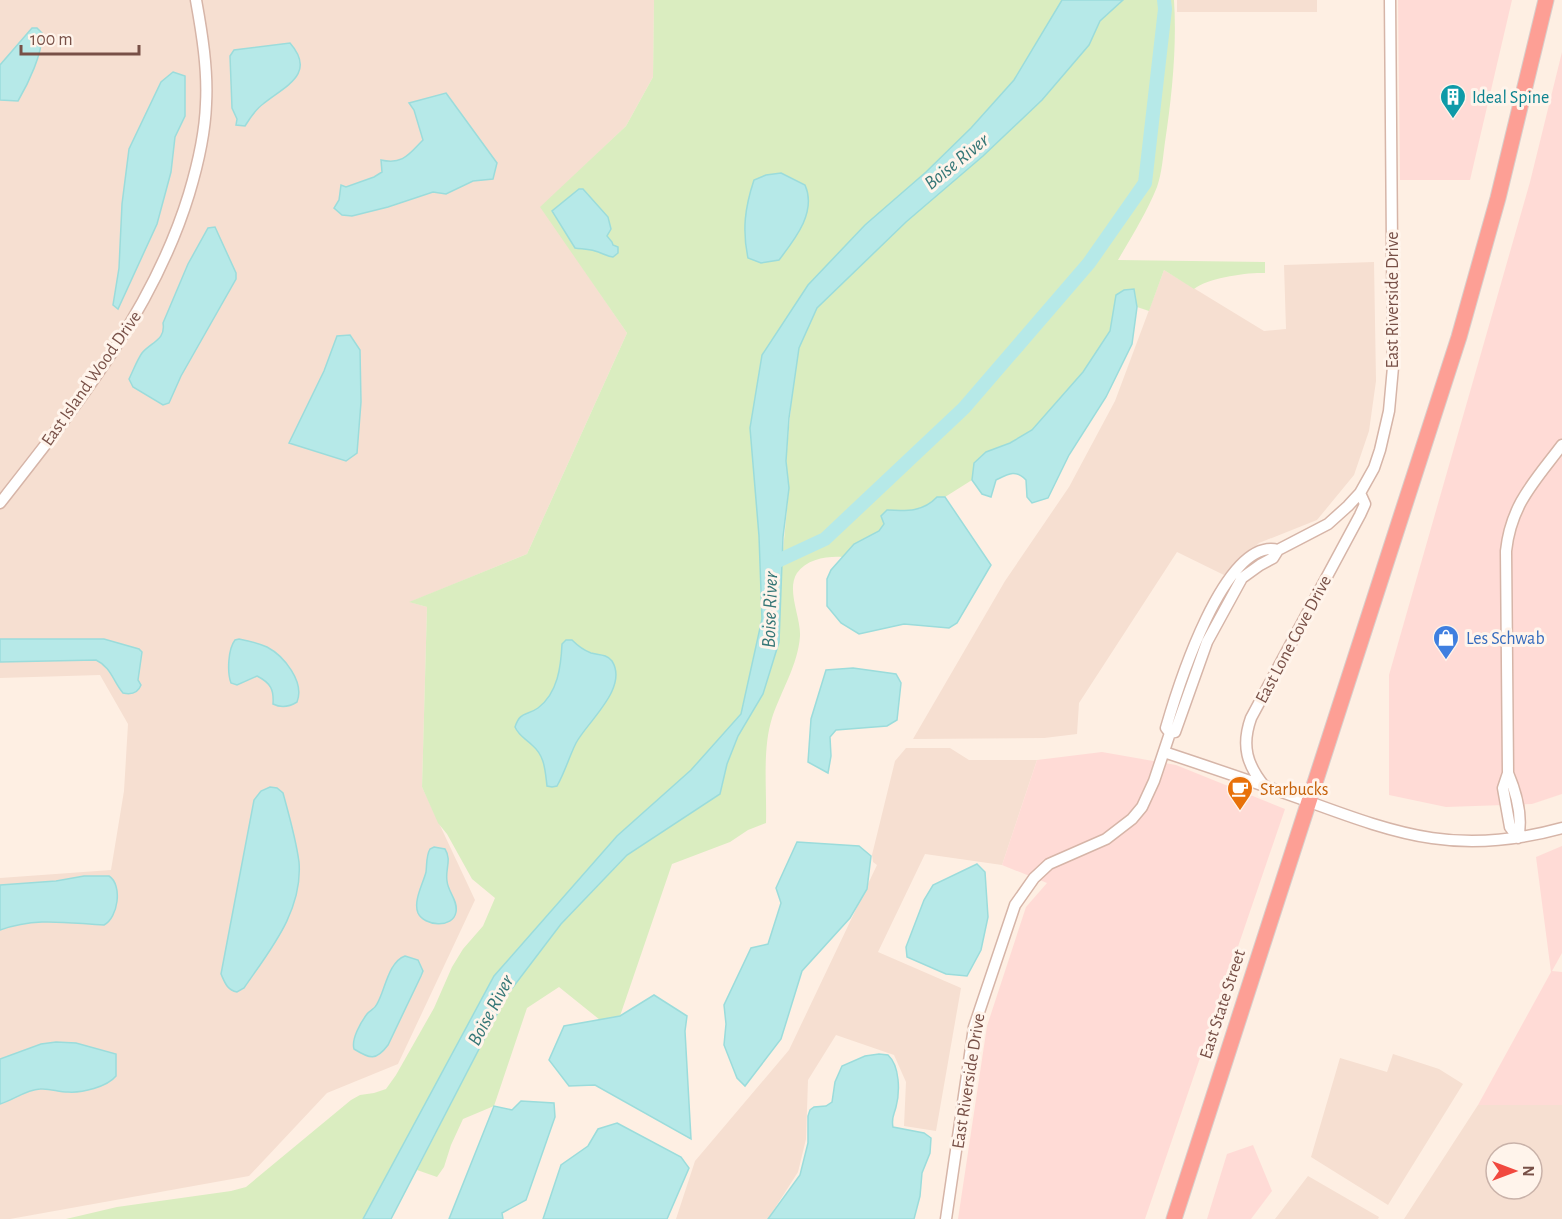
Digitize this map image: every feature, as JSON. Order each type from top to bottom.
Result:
[{"type":"highway","name":"East State Street","points":[[1174,1219],[1437,407],[1516,131],[1546,0]]},
{"type":"street","name":"East Island Wood Drive","points":[[0,503],[120,343],[150,290],[175,234],[194,176],[206,115],[206,75],[196,0]]},
{"type":"street","name":"East Riverside Drive","points":[[946,1219],[974,1027],[1015,905],[1023,891],[1049,864],[1106,839],[1132,819],[1142,807],[1154,781],[1170,733],[1166,729],[1190,652],[1229,579],[1244,561],[1256,553],[1269,548],[1278,550],[1328,524],[1360,493],[1374,468],[1389,411],[1392,388],[1390,0]]},
{"type":"street","points":[[1518,838],[1521,827],[1514,786],[1508,773],[1506,551],[1508,533],[1521,499],[1562,445]]},
{"type":"street","name":"East Lone Cove Drive","points":[[1265,787],[1250,764],[1245,747],[1247,729],[1360,515],[1365,504],[1360,493]]},
{"type":"street","points":[[1164,752],[1383,828],[1428,838],[1475,842],[1518,838],[1562,828]]},
{"type":"shaded area","points":[[0,0],[654,0],[653,77],[626,126],[541,207],[627,333],[527,554],[410,602],[427,607],[422,787],[475,900],[398,1064],[327,1093],[249,1176],[10,1219],[0,1219],[0,878],[111,870],[124,791],[128,724],[100,675],[0,678]]},
{"type":"shaded area","points":[[1177,0],[1317,0],[1317,12],[1177,12]]},
{"type":"shaded area","points":[[1398,0],[1512,0],[1470,180],[1400,180]]},
{"type":"shaded area","points":[[1562,52],[1562,794],[1532,804],[1446,807],[1389,795],[1389,675],[1530,182]]},
{"type":"shaded area","points":[[1374,262],[1376,381],[1369,431],[1354,475],[1317,520],[1259,543],[1224,575],[1177,552],[1079,703],[1077,734],[1044,738],[913,739],[1005,581],[1069,487],[1115,401],[1164,270],[1264,331],[1286,329],[1284,265]]},
{"type":"shaded area","points":[[906,748],[950,748],[969,760],[1037,760],[1002,865],[925,854],[878,952],[961,988],[936,1131],[904,1126],[906,1082],[894,1055],[836,1035],[808,1080],[806,1139],[798,1172],[768,1219],[676,1219],[695,1161],[789,1050],[877,865],[873,862],[872,855],[895,761]]},
{"type":"shaded area","points":[[1102,752],[1176,765],[1285,809],[1145,1219],[958,1219],[987,1026],[1026,907],[1047,883],[1002,865],[1037,760]]},
{"type":"shaded area","points":[[1562,846],[1562,953],[1552,971],[1562,972],[1562,1105],[1478,1105],[1551,972],[1536,857]]},
{"type":"shaded area","points":[[1393,1054],[1439,1069],[1463,1084],[1388,1205],[1311,1157],[1340,1058],[1387,1072]]},
{"type":"shaded area","points":[[1478,1105],[1562,1105],[1562,1219],[1404,1219]]},
{"type":"shaded area","points":[[1253,1145],[1272,1191],[1251,1219],[1207,1219],[1227,1154]]},
{"type":"shaded area","points":[[1308,1176],[1379,1217],[1378,1219],[1275,1219]]},
{"type":"green space","points":[[654,0],[1062,0],[1014,80],[971,128],[926,172],[865,225],[808,285],[762,355],[750,428],[759,536],[762,619],[741,714],[691,770],[617,836],[494,976],[363,1219],[66,1219],[117,1207],[246,1187],[351,1100],[360,1095],[386,1089],[434,1008],[452,967],[463,949],[483,926],[495,898],[472,879],[447,834],[438,823],[422,787],[427,607],[409,602],[527,554],[627,333],[540,207],[626,126],[653,77]]},
{"type":"green space","points":[[1123,0],[1174,0],[1175,35],[1170,107],[1159,182],[1144,215],[1118,260],[1265,262],[1265,273],[1228,276],[1194,289],[1164,270],[1149,311],[1137,307],[1134,289],[1083,372],[1032,430],[1010,443],[986,452],[974,463],[972,480],[945,497],[937,497],[920,508],[901,511],[887,510],[884,524],[879,531],[854,544],[843,557],[818,559],[801,568],[793,587],[800,629],[799,647],[793,668],[772,718],[767,743],[766,823],[748,830],[730,842],[672,864],[620,1016],[600,1020],[559,987],[527,1008],[494,1106],[463,1119],[444,1167],[437,1177],[417,1170],[507,995],[561,924],[627,855],[720,794],[727,764],[738,736],[763,694],[780,582],[789,488],[786,461],[793,383],[799,348],[817,308],[906,222],[983,156],[1042,100],[1089,45],[1100,21]]},
{"type":"water","name":"Boise River","points":[[1062,0],[1123,0],[1100,21],[1089,45],[1042,100],[983,156],[906,222],[817,308],[799,348],[789,418],[786,461],[789,488],[783,537],[779,642],[763,694],[738,736],[727,764],[720,794],[627,855],[561,924],[507,995],[391,1219],[363,1219],[494,976],[617,836],[691,770],[741,714],[762,619],[759,536],[750,428],[762,355],[808,285],[865,225],[926,172],[971,128],[1014,80]]},
{"type":"water","points":[[32,28],[37,28],[42,33],[42,41],[30,77],[18,101],[0,100],[0,65]]},
{"type":"water","points":[[290,43],[300,63],[295,78],[258,108],[245,126],[236,125],[237,119],[232,108],[230,56],[234,50]]},
{"type":"water","points":[[173,72],[185,76],[185,116],[175,137],[171,172],[157,224],[118,309],[113,305],[119,268],[122,204],[129,149],[161,82]]},
{"type":"water","points":[[446,93],[497,163],[493,179],[473,181],[446,194],[433,192],[352,216],[342,215],[334,208],[339,200],[341,185],[346,187],[374,177],[382,172],[381,160],[400,160],[423,140],[414,110],[409,103]]},
{"type":"water","points":[[781,173],[805,185],[808,195],[806,215],[797,234],[779,260],[761,263],[748,258],[745,219],[748,200],[754,180],[766,175]]},
{"type":"water","points":[[579,189],[583,189],[608,217],[611,229],[607,236],[613,245],[618,247],[618,253],[613,257],[592,250],[575,248],[552,211]]},
{"type":"water","points":[[215,227],[236,273],[236,279],[181,376],[169,403],[163,405],[133,387],[129,379],[142,353],[160,337],[163,323],[188,264],[208,228]]},
{"type":"water","points":[[1134,289],[1137,307],[1132,344],[1106,397],[1069,455],[1048,498],[1032,503],[1027,497],[1026,480],[1015,474],[1008,474],[996,480],[991,497],[982,494],[972,480],[974,463],[986,452],[1010,443],[1032,430],[1083,372],[1110,331],[1116,295],[1124,290]]},
{"type":"water","points":[[350,335],[360,350],[361,402],[357,453],[346,461],[289,443],[324,371],[337,336]]},
{"type":"water","points":[[937,497],[945,497],[991,565],[957,623],[949,628],[904,624],[859,634],[841,623],[827,606],[827,579],[831,570],[854,544],[879,531],[884,524],[881,516],[887,510],[920,508]]},
{"type":"water","points":[[0,639],[104,639],[139,649],[142,652],[138,680],[141,685],[134,693],[123,693],[108,670],[96,660],[0,662]]},
{"type":"water","points":[[239,639],[267,647],[286,663],[296,678],[299,694],[297,702],[285,706],[273,704],[271,687],[257,676],[237,685],[231,683],[230,655],[235,640]]},
{"type":"water","points":[[566,640],[572,640],[586,651],[610,659],[616,671],[615,682],[604,704],[576,743],[557,786],[552,787],[547,786],[540,754],[515,727],[519,718],[538,708],[550,695],[557,679],[562,644]]},
{"type":"water","points":[[853,668],[896,674],[901,683],[897,720],[887,726],[836,730],[830,737],[831,756],[828,773],[808,762],[811,719],[826,670]]},
{"type":"water","points":[[270,787],[277,788],[283,793],[298,853],[299,880],[296,897],[283,929],[244,988],[237,992],[229,988],[221,974],[254,800],[261,791]]},
{"type":"water","points":[[797,842],[859,846],[871,856],[867,889],[850,918],[802,971],[781,1039],[745,1086],[737,1078],[724,1045],[726,1024],[724,1005],[751,948],[768,944],[781,903],[776,888]]},
{"type":"water","points":[[434,847],[445,849],[447,853],[447,881],[456,908],[454,917],[450,921],[438,924],[426,921],[418,913],[417,908],[428,854]]},
{"type":"water","points":[[977,864],[985,872],[988,917],[981,950],[967,976],[946,974],[907,957],[906,947],[924,900],[933,885]]},
{"type":"water","points":[[84,876],[109,876],[116,886],[117,901],[113,916],[104,925],[39,922],[0,930],[0,885],[56,881]]},
{"type":"water","points":[[405,956],[418,960],[423,971],[421,976],[388,1045],[376,1056],[364,1055],[354,1049],[357,1031],[367,1014],[376,1006],[391,970],[399,959]]},
{"type":"water","points":[[654,995],[687,1016],[685,1031],[691,1139],[595,1085],[569,1086],[549,1060],[564,1026],[620,1016]]},
{"type":"water","points":[[76,1043],[116,1054],[116,1076],[101,1086],[87,1090],[68,1092],[40,1089],[24,1093],[0,1104],[0,1059],[41,1044]]},
{"type":"water","points":[[888,1055],[897,1072],[898,1094],[893,1127],[924,1133],[931,1138],[930,1153],[922,1173],[920,1196],[914,1219],[768,1219],[800,1175],[808,1143],[810,1110],[832,1102],[835,1082],[842,1066],[865,1056]]},
{"type":"water","points":[[521,1101],[554,1103],[555,1117],[526,1200],[502,1213],[503,1219],[449,1219],[494,1106],[512,1110]]},
{"type":"water","points":[[617,1123],[681,1157],[689,1168],[667,1219],[543,1219],[561,1165],[588,1146],[598,1129]]},
{"type":"waterway","name":"Boise River","points":[[769,565],[825,539],[964,408],[1089,263],[1145,183],[1165,9],[1164,0]]},
{"type":"place","name":"Ideal Spine","points":[[1453,120]]},
{"type":"place","name":"Les Schwab","points":[[1446,661]]},
{"type":"place","name":"Starbucks","points":[[1240,812]]}]
